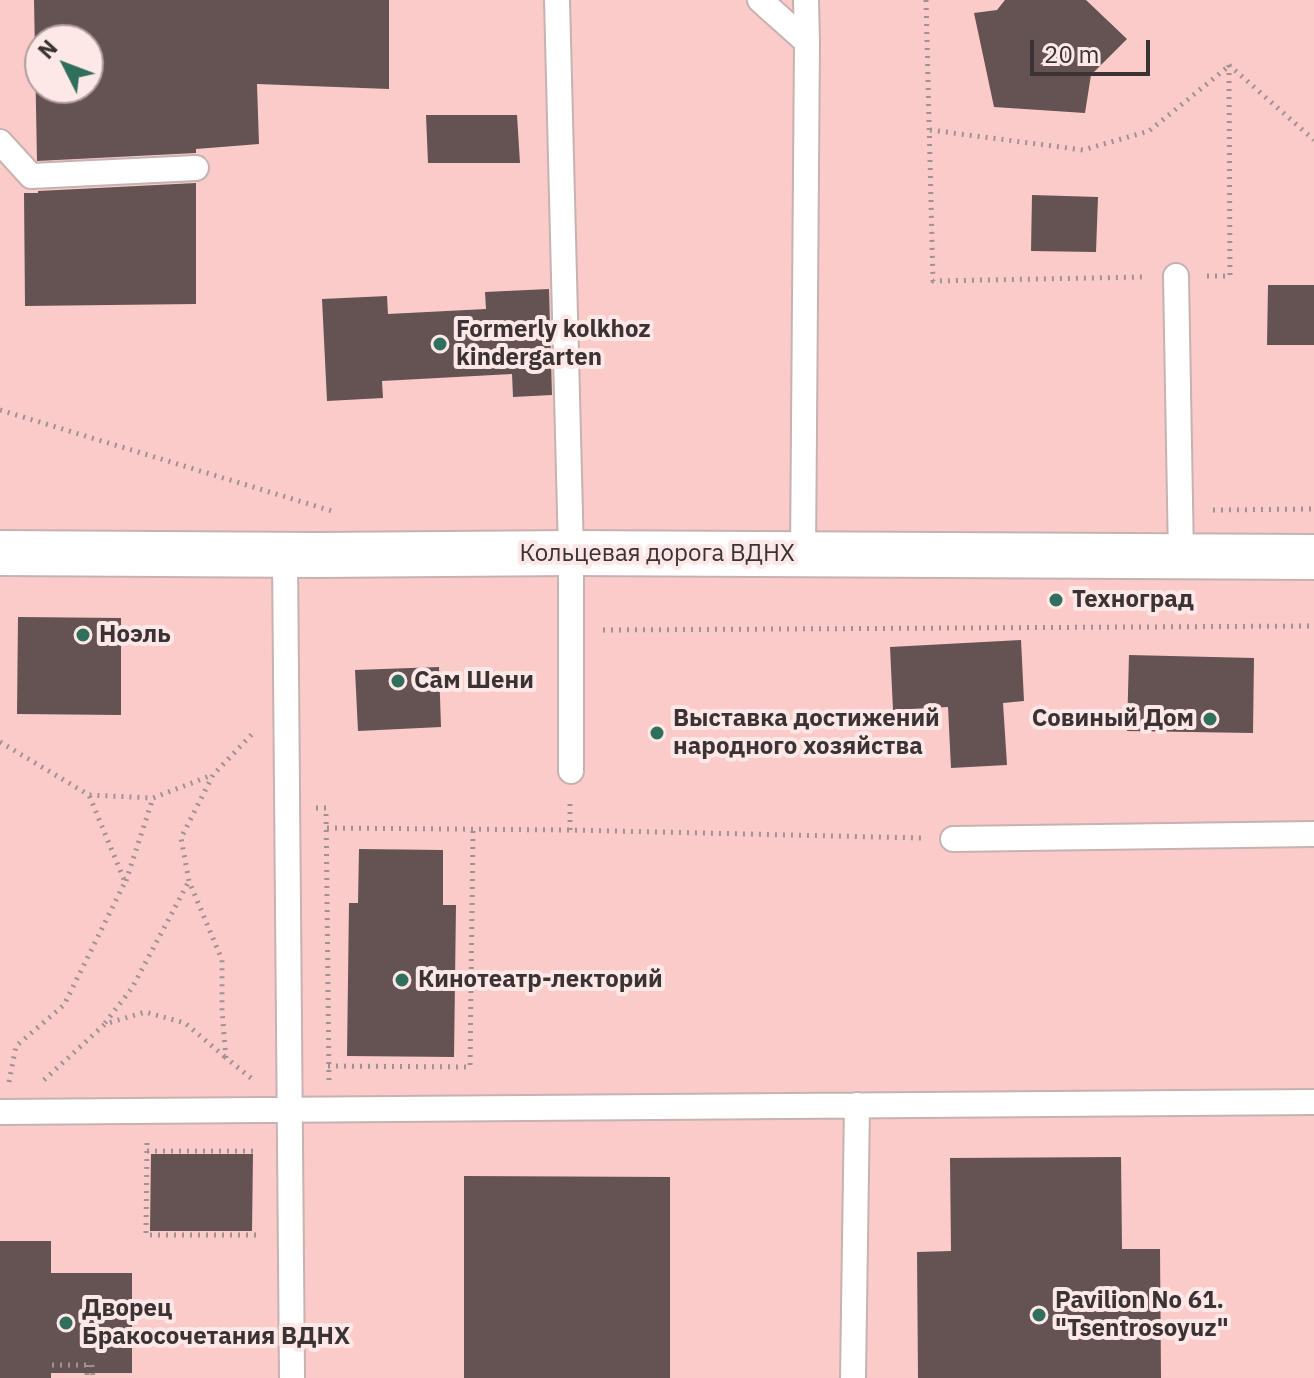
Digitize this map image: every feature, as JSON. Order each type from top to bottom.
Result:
[{"type":"street","name":"Кольцевая дорога ВДНХ","points":[[0,553],[1314,557]]},
{"type":"lane","points":[[557,0],[571,553],[571,771]]},
{"type":"lane","points":[[760,0],[807,42]]},
{"type":"lane","points":[[803,555],[806,0]]},
{"type":"lane","points":[[0,142],[31,176],[196,168]]},
{"type":"lane","points":[[1176,276],[1181,557]]},
{"type":"lane","points":[[285,555],[292,1378]]},
{"type":"lane","points":[[953,839],[1314,834]]},
{"type":"lane","points":[[6,1112],[1314,1102]]},
{"type":"lane","points":[[853,1378],[857,1105]]},
{"type":"path","points":[[926,0],[933,281],[1230,276],[1229,65]]},
{"type":"path","points":[[929,130],[1083,150],[1149,131],[1229,65]]},
{"type":"path","points":[[1229,65],[1314,140]]},
{"type":"path","points":[[0,410],[339,513]]},
{"type":"path","points":[[1180,510],[1314,509]]},
{"type":"path","points":[[571,631],[1314,626]]},
{"type":"path","points":[[226,1058],[222,960],[189,881],[181,838],[213,775],[286,700]]},
{"type":"path","points":[[0,742],[89,795],[153,798],[213,775]]},
{"type":"path","points":[[89,795],[125,882]]},
{"type":"path","points":[[6,1112],[16,1046],[64,1005],[125,882],[153,798]]},
{"type":"path","points":[[286,808],[326,808],[329,1109]]},
{"type":"path","points":[[327,828],[953,839]]},
{"type":"path","points":[[328,1066],[470,1067],[473,830]]},
{"type":"path","points":[[6,1112],[105,1024],[132,988],[189,881]]},
{"type":"path","points":[[105,1024],[145,1012],[185,1023],[289,1109]]},
{"type":"path","points":[[147,1110],[146,1235],[290,1235]]},
{"type":"path","points":[[147,1151],[256,1151]]},
{"type":"path","points":[[90,1356],[90,1378]]},
{"type":"path","points":[[52,1365],[89,1365]]},
{"type":"shaded area","name":"Выставка достижений народного хозяйства","points":[[0,0],[1314,0],[1314,1378],[0,1378]]},
{"type":"building","points":[[34,0],[389,0],[389,89],[257,84],[259,144],[196,149],[196,153],[37,161],[36,104],[104,104],[104,24],[34,24]]},
{"type":"building","points":[[1005,0],[1086,0],[1127,39],[1091,75],[1085,113],[994,107],[974,13],[997,10]]},
{"type":"building","points":[[426,115],[517,115],[520,163],[428,163]]},
{"type":"building","points":[[196,183],[196,304],[25,306],[24,193]]},
{"type":"building","points":[[1032,195],[1098,197],[1096,252],[1031,251]]},
{"type":"building","points":[[1268,285],[1314,285],[1314,345],[1267,345]]},
{"type":"building","name":"Formerly kolkhoz kindergarten","points":[[549,289],[552,395],[513,397],[512,374],[382,381],[383,398],[327,401],[322,299],[387,296],[388,314],[486,309],[485,292]]},
{"type":"building","points":[[18,617],[121,618],[121,715],[17,714]]},
{"type":"building","points":[[1021,640],[1024,701],[1003,703],[1007,765],[951,768],[948,707],[893,710],[890,647]]},
{"type":"building","points":[[1129,655],[1254,658],[1253,733],[1127,731]]},
{"type":"building","points":[[439,667],[441,727],[358,731],[355,670]]},
{"type":"building","name":"Кинотеатр-лекторий","points":[[359,849],[443,850],[443,905],[456,905],[454,1057],[347,1056],[349,903],[358,903]]},
{"type":"building","points":[[151,1154],[253,1154],[252,1231],[150,1231]]},
{"type":"building","name":"Pavilion No 61. \"Tsentrosoyuz\"","points":[[1121,1157],[1122,1249],[1160,1249],[1161,1378],[918,1378],[917,1252],[951,1251],[950,1158]]},
{"type":"building","points":[[464,1176],[670,1177],[670,1378],[464,1378]]},
{"type":"building","name":"Дворец Бракосочетания ВДНХ","points":[[0,1241],[51,1241],[51,1273],[132,1273],[132,1373],[51,1373],[51,1378],[0,1378]]},
{"type":"place","name":"Formerly kolkhoz kindergarten","points":[[440,344]]},
{"type":"place","name":"Техноград","points":[[1056,600]]},
{"type":"place","name":"Ноэль","points":[[83,635]]},
{"type":"place","name":"Сам Шени","points":[[398,681]]},
{"type":"place","name":"Совиный Дом","points":[[1210,719]]},
{"type":"place","name":"Выставка достижений народного хозяйства","points":[[657,733]]},
{"type":"place","name":"Кинотеатр-лекторий","points":[[402,980]]},
{"type":"place","name":"Pavilion No 61. \"Tsentrosoyuz\"","points":[[1039,1315]]},
{"type":"place","name":"Дворец Бракосочетания ВДНХ","points":[[66,1323]]}]
